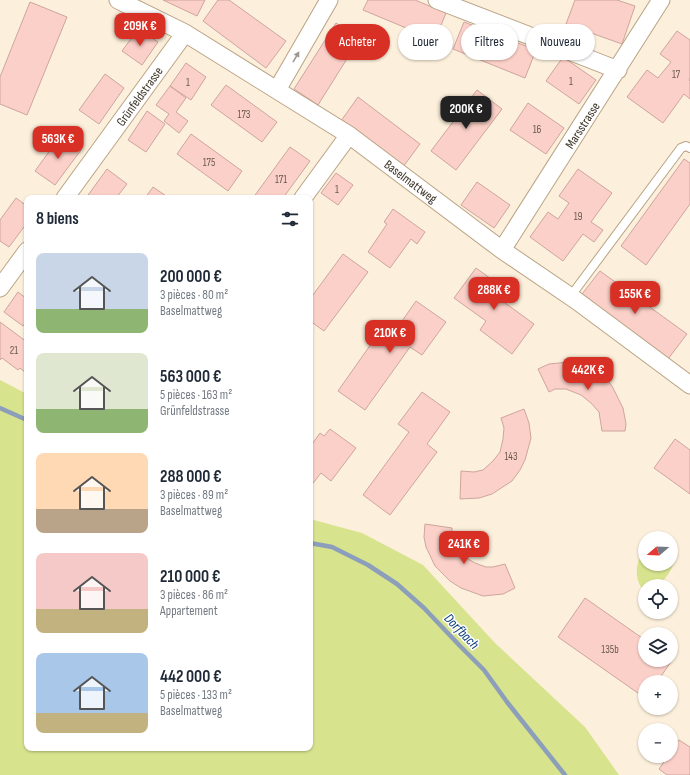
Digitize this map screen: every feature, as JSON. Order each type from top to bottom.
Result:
[{"type":"street","name":"Baselmattweg","points":[[118,0],[185,33],[349,135],[502,250],[570,297],[690,385]]},
{"type":"street","points":[[277,90],[329,0]]},
{"type":"street","points":[[438,0],[618,70]]},
{"type":"street","name":"Marsstrasse","points":[[502,250],[618,70],[661,0]]},
{"type":"street","name":"Grünfeldstrasse","points":[[67,195],[185,33]]},
{"type":"street","points":[[305,195],[349,135]]},
{"type":"street","points":[[0,288],[24,255]]},
{"type":"lane","points":[[570,297],[681,148],[686,146],[690,148]]},
{"type":"green space","points":[[0,380],[24,392],[24,751],[313,751],[313,520],[362,533],[423,565],[495,643],[585,727],[619,775],[0,775]]},
{"type":"green space","points":[[638,563],[638,571],[670,571],[664,579],[638,579],[638,580],[637,568]]},
{"type":"building","points":[[163,0],[205,0],[197,16]]},
{"type":"building","points":[[218,0],[229,0],[286,41],[266,68],[203,21]]},
{"type":"building","points":[[368,0],[415,0],[446,13],[442,24],[398,25],[363,10]]},
{"type":"building","points":[[575,0],[617,0],[635,6],[622,44],[595,34],[595,24],[566,24]]},
{"type":"building","points":[[30,2],[67,17],[27,115],[0,104],[0,77]]},
{"type":"building","points":[[138,29],[158,42],[142,65],[122,51]]},
{"type":"building","points":[[461,29],[461,52],[453,49]]},
{"type":"building","points":[[677,31],[690,40],[690,99],[684,94],[663,123],[627,97],[647,70],[658,78],[671,62],[660,54]]},
{"type":"building","points":[[325,40],[325,60],[346,60],[318,105],[294,89]]},
{"type":"building","points":[[518,43],[526,46],[526,60],[532,60],[525,78],[480,60],[518,60]]},
{"type":"building","points":[[561,60],[567,60],[596,80],[579,104],[546,81]]},
{"type":"building","points":[[186,63],[206,77],[191,100],[170,86]]},
{"type":"building","points":[[105,74],[124,88],[99,124],[79,110]]},
{"type":"building","points":[[226,85],[277,122],[262,142],[211,105]]},
{"type":"building","points":[[170,86],[186,98],[176,112],[188,121],[179,133],[164,121],[169,114],[156,105]]},
{"type":"building","points":[[477,90],[502,109],[456,170],[431,151]]},
{"type":"building","points":[[358,97],[420,144],[403,167],[341,121]]},
{"type":"building","points":[[528,103],[564,128],[546,154],[510,130]]},
{"type":"building","points":[[147,111],[165,124],[146,152],[128,140]]},
{"type":"building","points":[[191,134],[242,171],[228,191],[177,154]]},
{"type":"building","points":[[61,135],[81,150],[55,185],[35,171]]},
{"type":"building","points":[[290,147],[310,161],[285,195],[255,195]]},
{"type":"building","points":[[684,159],[690,163],[690,204],[646,265],[621,246]]},
{"type":"building","points":[[107,169],[127,184],[118,195],[88,195]]},
{"type":"building","points":[[578,169],[612,193],[591,222],[603,230],[594,242],[583,234],[563,261],[530,237],[548,212],[558,219],[569,203],[559,196]]},
{"type":"building","points":[[336,173],[353,185],[338,205],[321,193]]},
{"type":"building","points":[[477,182],[510,205],[494,228],[461,205]]},
{"type":"building","points":[[153,187],[165,195],[147,195]]},
{"type":"building","points":[[16,198],[24,204],[24,227],[9,247],[0,241],[0,220]]},
{"type":"building","points":[[393,209],[425,232],[417,244],[411,239],[390,268],[368,252],[387,224],[384,222]]},
{"type":"building","points":[[343,254],[368,272],[324,331],[313,323],[313,295]]},
{"type":"building","points":[[476,268],[508,291],[501,300],[534,324],[512,354],[480,330],[486,321],[454,298]]},
{"type":"building","points":[[600,271],[687,334],[668,359],[582,294]]},
{"type":"building","points":[[18,292],[24,297],[23,326],[4,312]]},
{"type":"building","points":[[416,301],[446,322],[422,355],[410,347],[365,410],[338,391],[383,327],[393,334]]},
{"type":"building","points":[[0,322],[24,340],[24,371],[20,368],[18,370],[2,358],[0,360]]},
{"type":"building","points":[[569,362],[593,369],[604,376],[612,386],[623,408],[626,424],[625,431],[602,431],[599,412],[581,395],[566,389],[555,389],[549,392],[538,369],[549,364]]},
{"type":"building","points":[[422,392],[450,412],[427,444],[437,452],[390,515],[363,495],[409,432],[398,424]]},
{"type":"building","points":[[524,409],[529,423],[531,438],[525,460],[520,470],[512,481],[492,494],[479,498],[460,499],[461,471],[474,472],[483,470],[493,461],[500,452],[503,439],[504,428],[501,418]]},
{"type":"building","points":[[330,429],[356,448],[331,481],[321,473],[313,483],[313,443],[320,433],[324,436]]},
{"type":"building","points":[[675,439],[690,450],[690,494],[654,468]]},
{"type":"building","points":[[425,524],[452,528],[452,538],[459,550],[468,559],[475,563],[486,567],[505,564],[515,588],[503,594],[483,596],[461,588],[450,581],[435,566],[426,547],[424,537]]},
{"type":"building","points":[[585,598],[638,635],[638,667],[667,667],[662,675],[638,675],[638,693],[558,637]]},
{"type":"building","points":[[679,740],[690,747],[690,775],[667,775],[659,769],[663,763],[678,763]]},
{"type":"waterway","name":"Dorfbach","points":[[0,408],[24,419]]},
{"type":"waterway","name":"Dorfbach","points":[[313,544],[332,547],[368,565],[397,584],[424,608],[484,670],[507,702],[565,775]]}]
